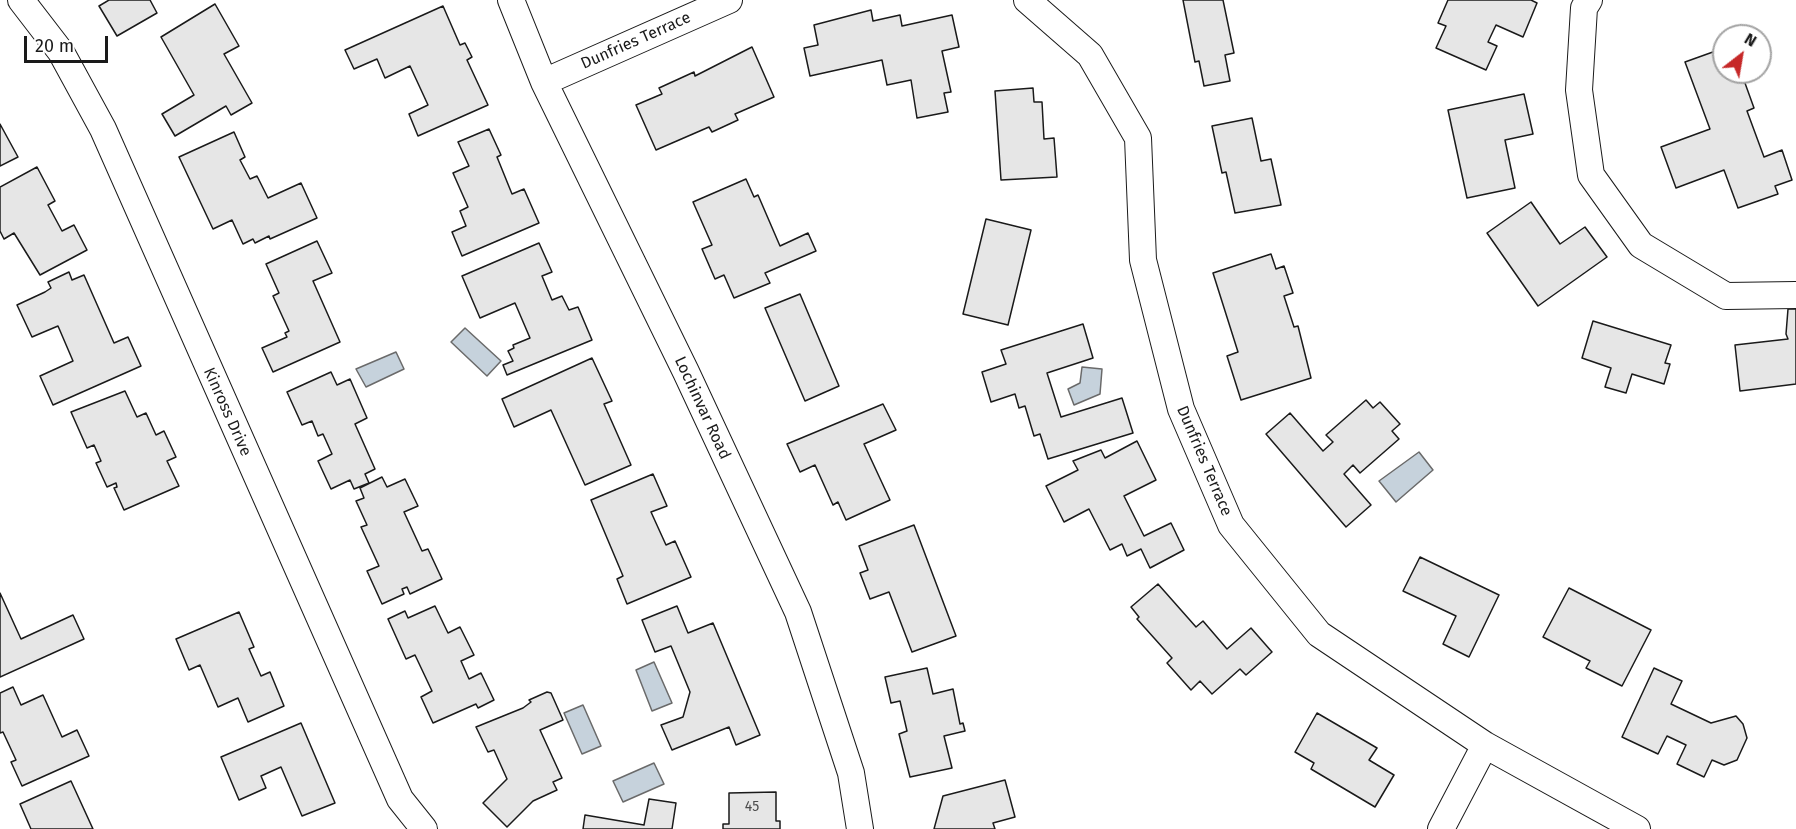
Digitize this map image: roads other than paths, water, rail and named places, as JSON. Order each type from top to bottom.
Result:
[{"type":"street","name":"Kinross Drive","points":[[21,0],[61,52],[103,129],[400,799],[424,829]]},
{"type":"street","name":"Lochinvar Road","points":[[511,0],[544,82],[686,372],[798,612],[851,773],[860,829]]},
{"type":"street","name":"Dunfries Terrace","points":[[544,82],[729,0]]},
{"type":"street","name":"Dunfries Terrace","points":[[1027,0],[1090,55],[1138,138],[1143,260],[1181,409],[1231,525],[1319,634],[1485,745],[1637,829]]},
{"type":"street","points":[[1589,0],[1584,8],[1579,90],[1591,175],[1641,245],[1726,296],[1796,295]]},
{"type":"street","points":[[1441,829],[1485,745]]}]
